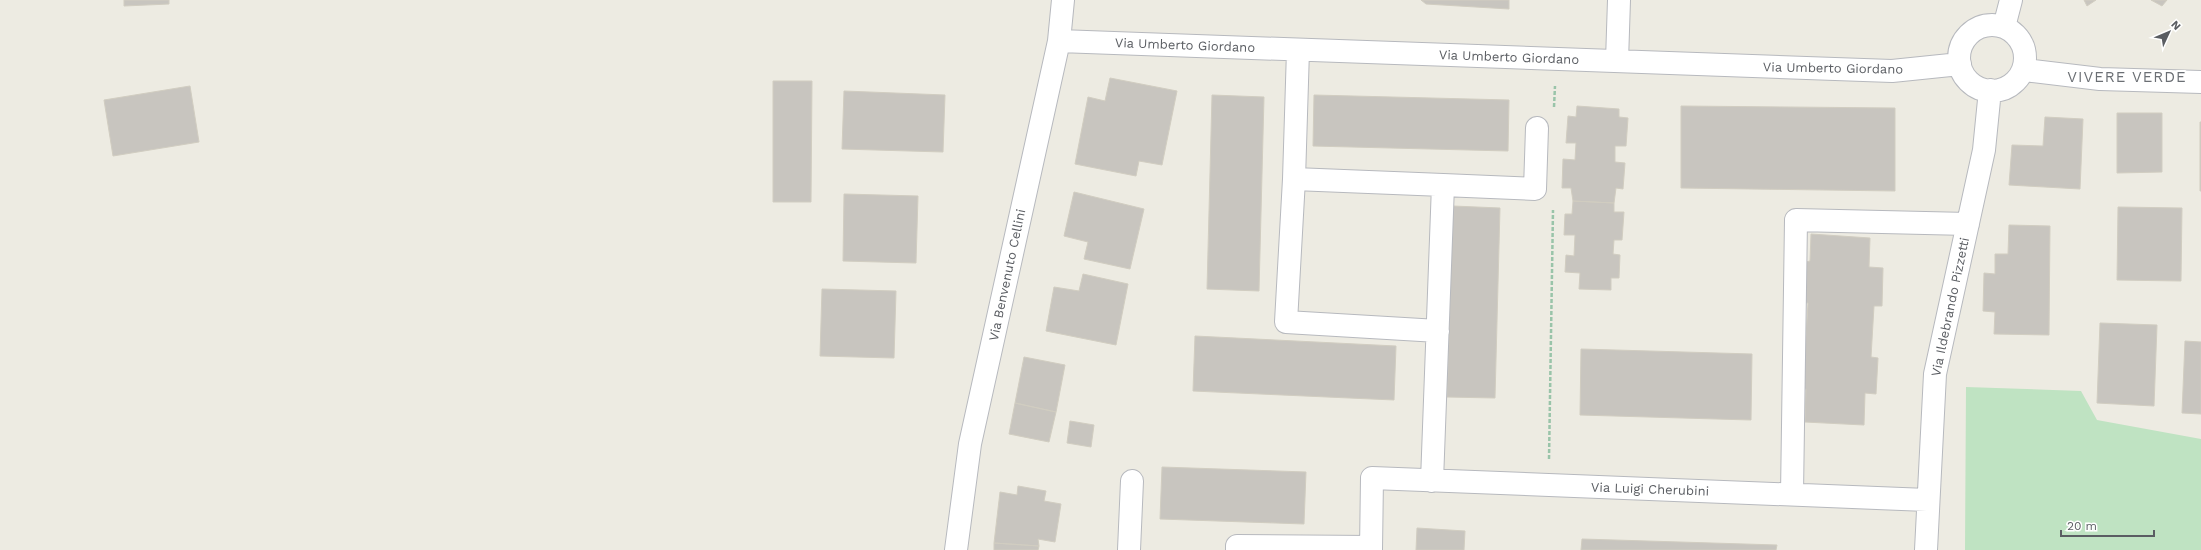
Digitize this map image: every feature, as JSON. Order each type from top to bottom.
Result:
[{"type":"street","name":"Via Benvenuto Cellini","points":[[956,550],[970,444],[1059,41],[1063,0]]},
{"type":"street","points":[[1617,61],[1619,0]]},
{"type":"street","points":[[2004,27],[2011,0]]},
{"type":"street","points":[[1986,25],[2004,27],[2018,37],[2025,53],[2024,70],[2014,84],[1998,92],[1981,90],[1967,80],[1960,64],[1961,47],[1971,33],[1986,25]]},
{"type":"street","name":"Via Umberto Giordano","points":[[1059,41],[1892,71],[1960,64]]},
{"type":"street","points":[[1298,50],[1294,179],[1286,322],[1438,331]]},
{"type":"street","points":[[2024,70],[2100,79],[2201,82]]},
{"type":"street","name":"Via Ildebrando Pizzetti","points":[[1926,550],[1927,500],[1934,374],[1984,150],[1990,90]]},
{"type":"street","points":[[1294,179],[1535,189],[1537,128]]},
{"type":"street","points":[[1432,481],[1443,185]]},
{"type":"street","points":[[1792,494],[1796,220],[1968,224]]},
{"type":"street","name":"Via Luigi Cherubini","points":[[1371,549],[1372,478],[1927,500]]},
{"type":"street","points":[[1129,550],[1132,481]]},
{"type":"street","points":[[1237,550],[1237,546],[1371,549]]},
{"type":"path","points":[[1554,114],[1555,59]]},
{"type":"path","points":[[1549,485],[1553,209]]},
{"type":"green space","points":[[1966,387],[2081,391],[2097,420],[2201,439],[2201,550],[1965,550]]},
{"type":"building","points":[[124,0],[169,0],[169,4],[124,6]]},
{"type":"building","points":[[1421,0],[1509,0],[1509,9],[1426,4]]},
{"type":"building","points":[[2084,0],[2096,0],[2087,6]]},
{"type":"building","points":[[2151,0],[2167,0],[2162,6]]},
{"type":"building","points":[[1110,78],[1177,91],[1162,165],[1139,161],[1136,176],[1075,164],[1088,97],[1105,101]]},
{"type":"building","points":[[773,81],[812,81],[811,202],[773,202]]},
{"type":"building","points":[[190,86],[199,142],[113,156],[104,100]]},
{"type":"building","points":[[844,91],[945,95],[943,152],[842,149]]},
{"type":"building","points":[[1212,95],[1264,97],[1259,291],[1207,289]]},
{"type":"building","points":[[1314,95],[1509,100],[1508,151],[1313,146]]},
{"type":"building","points":[[1577,106],[1619,109],[1619,117],[1628,118],[1626,146],[1615,146],[1615,162],[1625,163],[1623,189],[1616,188],[1614,203],[1573,201],[1571,188],[1562,188],[1563,159],[1575,160],[1576,143],[1566,143],[1568,116],[1576,117]]},
{"type":"building","points":[[1681,106],[1895,108],[1895,191],[1681,188]]},
{"type":"building","points":[[2117,113],[2162,113],[2162,172],[2117,173]]},
{"type":"building","points":[[2045,117],[2083,119],[2080,189],[2009,185],[2012,145],[2043,146]]},
{"type":"building","points":[[2201,122],[2201,191],[2200,191]]},
{"type":"building","points":[[1074,192],[1144,209],[1130,269],[1084,259],[1088,242],[1064,236]]},
{"type":"building","points":[[844,194],[918,196],[916,263],[843,261]]},
{"type":"building","points":[[1573,201],[1614,203],[1614,212],[1624,212],[1622,240],[1614,240],[1613,254],[1620,255],[1619,278],[1611,278],[1611,290],[1579,289],[1580,273],[1565,272],[1566,255],[1574,256],[1575,235],[1564,235],[1565,214],[1572,214]]},
{"type":"building","points":[[1453,206],[1500,208],[1495,398],[1447,397]]},
{"type":"building","points":[[2118,207],[2182,208],[2181,281],[2117,280]]},
{"type":"building","points":[[2009,225],[2050,226],[2049,335],[1994,334],[1995,312],[1983,311],[1984,273],[1995,274],[1995,254],[2008,254]]},
{"type":"building","points":[[1811,234],[1870,238],[1869,267],[1883,268],[1882,306],[1874,306],[1871,357],[1878,358],[1876,394],[1865,393],[1864,425],[1805,422],[1806,389],[1797,389],[1805,354],[1808,303],[1798,302],[1801,263],[1810,261]]},
{"type":"building","points":[[1083,274],[1128,284],[1116,345],[1046,331],[1054,287],[1079,291]]},
{"type":"building","points":[[822,289],[896,291],[894,358],[820,356]]},
{"type":"building","points":[[2100,323],[2157,325],[2154,406],[2097,403]]},
{"type":"building","points":[[1195,336],[1396,346],[1394,400],[1193,391]]},
{"type":"building","points":[[2185,341],[2201,342],[2201,414],[2182,413]]},
{"type":"building","points":[[1581,349],[1752,354],[1751,420],[1580,415]]},
{"type":"building","points":[[1024,357],[1065,365],[1056,412],[1015,403]]},
{"type":"building","points":[[1015,403],[1056,412],[1049,442],[1009,434]]},
{"type":"building","points":[[1070,421],[1094,425],[1091,447],[1067,443]]},
{"type":"building","points":[[1162,467],[1306,472],[1304,524],[1160,519]]},
{"type":"building","points":[[1018,486],[1046,491],[1044,501],[1061,504],[1055,542],[1038,539],[1039,546],[994,543],[1000,492],[1017,495]]},
{"type":"building","points":[[1417,528],[1465,531],[1464,550],[1416,550]]},
{"type":"building","points":[[1582,539],[1777,545],[1776,550],[1581,550]]},
{"type":"building","points":[[994,543],[1039,546],[1038,550],[994,550]]},
{"type":"district","name":"VIVERE VERDE","points":[[2127,77]]}]
